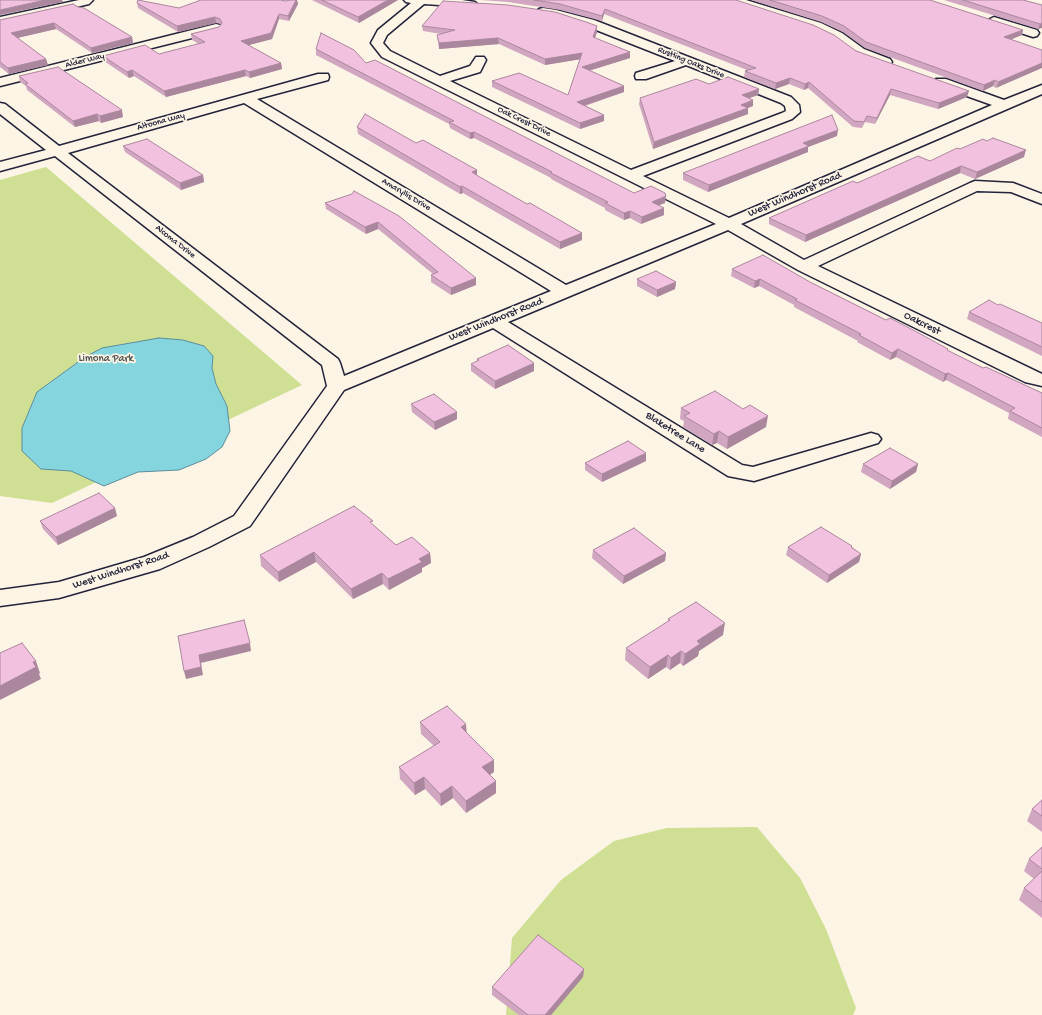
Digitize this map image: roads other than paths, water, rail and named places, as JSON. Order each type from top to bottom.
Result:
[{"type":"street","points":[[0,21],[85,2],[87,0]]},
{"type":"street","points":[[734,0],[817,26],[838,36],[860,52],[896,66]]},
{"type":"street","points":[[415,1],[484,5]]},
{"type":"street","name":"Oak Crest Drive","points":[[415,1],[382,33],[377,43],[386,54],[729,224]]},
{"type":"street","points":[[759,7],[777,2]]},
{"type":"street","name":"Rustling Oaks Drive","points":[[528,9],[556,13],[590,23],[786,100],[792,104],[793,112],[787,116],[631,175]]},
{"type":"street","points":[[980,16],[1037,36]]},
{"type":"street","name":"Alder Way","points":[[0,82],[216,28]]},
{"type":"street","points":[[439,80],[476,69],[480,60]]},
{"type":"street","points":[[641,76],[686,61]]},
{"type":"street","name":"Altoona Way","points":[[0,167],[323,77]]},
{"type":"street","points":[[932,79],[1004,105]]},
{"type":"street","name":"West Windhorst Road","points":[[0,598],[59,590],[152,563],[201,542],[242,521],[337,386],[729,224],[1042,89]]},
{"type":"street","name":"Amaryllis Drive","points":[[247,99],[564,292]]},
{"type":"street","name":"Alcoma Drive","points":[[0,107],[331,363],[337,386]]},
{"type":"street","points":[[804,266],[975,186],[1013,188],[1042,200]]},
{"type":"street","name":"Oakcrest","points":[[729,224],[804,266],[1032,378],[1042,380]]},
{"type":"street","name":"Blaketree Lane","points":[[494,321],[736,471],[754,474],[871,439]]},
{"type":"water","points":[[159,338],[183,340],[204,346],[213,356],[212,368],[216,384],[227,406],[230,431],[222,447],[206,459],[179,470],[138,472],[104,486],[71,471],[41,469],[22,451],[22,428],[37,392],[85,357],[102,348]]},
{"type":"park label","name":"Limona Park","points":[[106,359]]}]
